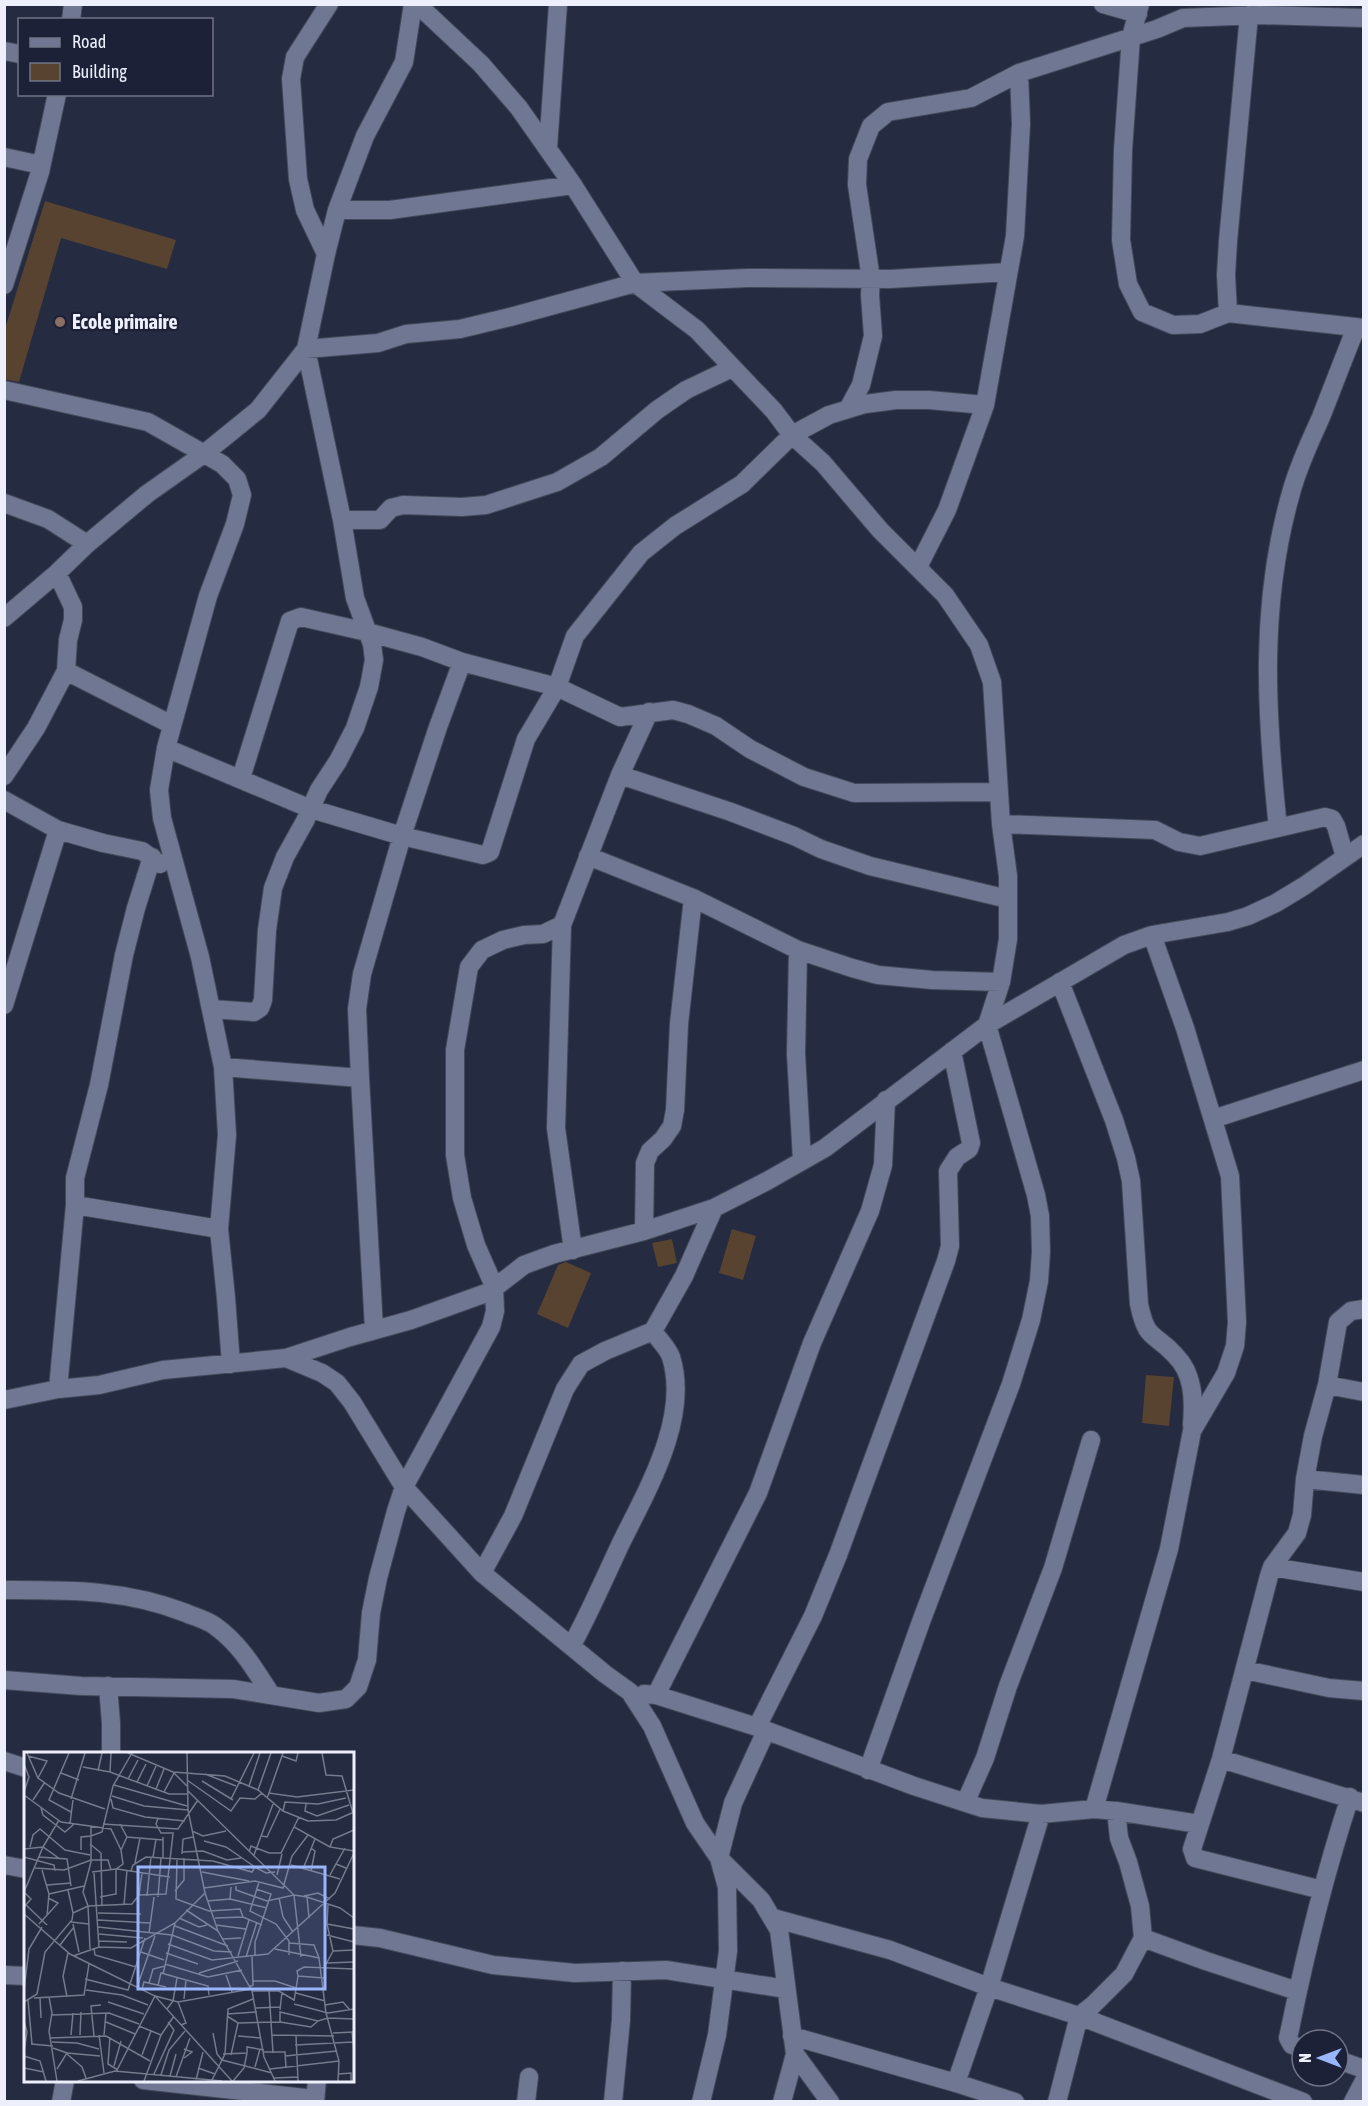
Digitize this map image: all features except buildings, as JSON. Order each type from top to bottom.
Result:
[{"type":"street","points":[[326,254],[305,210],[298,179],[291,79],[296,57],[329,4]]},
{"type":"street","points":[[415,4],[481,64],[519,108],[573,185],[635,283],[697,330],[774,411],[792,435],[823,463],[880,530],[945,595],[979,645],[992,682],[1001,824],[1008,876],[1008,939],[1001,982],[987,1025],[1036,1195],[1040,1216],[1039,1281],[1031,1320],[1011,1384],[922,1619],[868,1770]]},
{"type":"street","points":[[211,1009],[254,1012],[260,1008],[273,888],[285,858],[319,790],[356,728],[369,687],[374,660],[372,644],[356,598],[306,349],[337,210],[365,136],[404,62],[415,4]]},
{"type":"street","points":[[548,148],[558,4]]},
{"type":"street","points":[[1103,4],[1139,9],[1131,37],[1123,150],[1121,240],[1128,284],[1142,312],[1173,325],[1200,324],[1227,313],[1360,328],[1308,442],[1294,482],[1275,563],[1266,680],[1270,753],[1278,828]]},
{"type":"street","points":[[1227,313],[1228,241],[1249,15]]},
{"type":"street","points":[[848,409],[861,385],[873,336],[871,279],[857,185],[858,159],[872,126],[888,112],[971,98],[1019,73],[1183,18],[1249,15],[1364,18]]},
{"type":"street","points":[[918,567],[947,510],[985,405],[1015,236],[1021,124],[1019,73]]},
{"type":"street","points":[[4,285],[9,254],[41,165],[57,96]]},
{"type":"street","points":[[4,157],[41,165]]},
{"type":"street","points":[[337,210],[390,210],[573,185]]},
{"type":"street","points":[[4,618],[87,544],[258,410],[306,349],[378,343],[406,334],[460,329],[635,283],[747,278],[871,279],[1008,272]]},
{"type":"street","points":[[342,520],[380,520],[391,508],[403,505],[462,507],[486,505],[557,482],[601,457],[657,410],[686,390],[732,368]]},
{"type":"street","points":[[4,390],[148,422],[222,464],[237,479],[242,495],[235,524],[208,596],[166,748],[159,790],[162,818],[177,880],[200,957],[223,1067],[227,1135],[219,1229],[231,1364]]},
{"type":"street","points":[[166,748],[311,809],[402,836],[483,855],[489,852],[526,739],[556,687],[575,636],[641,553],[675,526],[742,484],[792,435],[829,415],[865,404],[896,400],[929,400],[985,405]]},
{"type":"street","points":[[4,503],[48,519],[87,544]]},
{"type":"street","points":[[4,776],[36,728],[66,671],[68,640],[74,620],[73,607],[57,573]]},
{"type":"street","points":[[241,778],[290,621],[301,617],[422,647],[462,662],[556,687],[620,717],[673,710],[688,714],[716,726],[750,749],[804,777],[840,790],[854,793],[999,792]]},
{"type":"street","points":[[374,1329],[357,1010],[363,974],[402,836],[438,726],[462,662]]},
{"type":"street","points":[[66,671],[172,725]]},
{"type":"street","points":[[573,1250],[556,1128],[562,925],[620,775],[649,712]]},
{"type":"street","points":[[620,775],[731,812],[821,849],[870,866],[1008,899]]},
{"type":"street","points":[[4,800],[58,830],[142,851],[177,880]]},
{"type":"street","points":[[1001,824],[1155,830],[1179,842],[1200,846],[1325,817],[1332,819],[1336,826],[1345,857]]},
{"type":"street","points":[[4,1005],[58,830]]},
{"type":"street","points":[[4,1400],[58,1389],[99,1385],[164,1370],[286,1358],[374,1329],[411,1320],[489,1292],[524,1265],[644,1231],[714,1208],[767,1181],[846,1134],[886,1100],[987,1025],[1124,945],[1152,935],[1228,922],[1248,916],[1304,886],[1364,844]]},
{"type":"street","points":[[588,856],[693,898],[798,950],[878,975],[932,980],[1001,982]]},
{"type":"street","points":[[58,1389],[75,1205],[75,1178],[99,1085],[124,955],[152,857]]},
{"type":"street","points":[[644,1231],[645,1164],[650,1151],[663,1139],[672,1126],[675,1110],[679,1024],[693,898]]},
{"type":"street","points":[[4,1680],[81,1686],[233,1689],[319,1703],[346,1699],[358,1687],[367,1660],[371,1613],[378,1578],[404,1487],[491,1327],[495,1311],[494,1286],[476,1245],[467,1217],[455,1155],[454,1050],[469,968],[482,950],[504,940],[524,935],[543,934],[562,925]]},
{"type":"street","points":[[1152,935],[1185,1028],[1230,1176],[1237,1322],[1235,1346],[1226,1373],[1192,1431]]},
{"type":"street","points":[[798,950],[796,1054],[802,1160]]},
{"type":"street","points":[[1060,982],[1114,1120],[1126,1158],[1131,1181],[1137,1284],[1142,1322],[1150,1335],[1175,1355],[1188,1373],[1194,1401],[1192,1431],[1169,1549],[1094,1809]]},
{"type":"street","points":[[701,2102],[717,2035],[725,1980],[728,1932],[727,1887],[718,1858],[733,1803],[761,1729],[834,1565],[950,1246],[948,1171],[957,1157],[969,1149],[971,1143],[952,1051]]},
{"type":"street","points":[[223,1067],[360,1078]]},
{"type":"street","points":[[1213,1119],[1364,1070]]},
{"type":"street","points":[[656,1695],[758,1493],[812,1342],[870,1211],[883,1165],[886,1100]]},
{"type":"street","points":[[75,1205],[219,1229]]},
{"type":"street","points":[[482,1573],[513,1516],[565,1389],[581,1364],[605,1351],[653,1331],[684,1276],[714,1208]]},
{"type":"street","points":[[1322,1890],[1196,1858],[1192,1850],[1221,1758],[1272,1567],[1297,1533],[1302,1515],[1305,1479],[1313,1436],[1327,1385],[1338,1322],[1351,1311],[1364,1309]]},
{"type":"street","points":[[572,1645],[592,1609],[642,1501],[662,1456],[670,1429],[675,1386],[670,1356],[653,1331]]},
{"type":"street","points":[[286,1358],[322,1373],[337,1383],[352,1402],[404,1487],[482,1573],[548,1629],[572,1645],[630,1692],[651,1726],[695,1823],[718,1858],[761,1900],[778,1930],[793,2045],[782,2102]]},
{"type":"street","points":[[1327,1385],[1364,1392]]},
{"type":"street","points":[[966,1801],[985,1758],[1008,1686],[1053,1568],[1091,1440]]},
{"type":"street","points":[[1305,1479],[1364,1485]]},
{"type":"street","points":[[1272,1567],[1364,1582]]},
{"type":"street","points":[[4,1590],[88,1590],[142,1598],[175,1609],[214,1625],[245,1653],[270,1694]]},
{"type":"street","points":[[1245,1670],[1329,1688],[1364,1690]]},
{"type":"street","points":[[108,1686],[111,1752]]},
{"type":"street","points":[[630,1692],[656,1695],[761,1729],[868,1770],[982,1808],[1041,1814],[1094,1809],[1199,1824]]},
{"type":"street","points":[[1221,1758],[1357,1800],[1332,1850],[1297,1990],[1288,2038],[1290,2041]]},
{"type":"street","points":[[4,1761],[24,1767]]},
{"type":"street","points":[[1057,2102],[1079,2016],[1124,1974],[1143,1938],[1140,1906],[1119,1838],[1116,1811]]},
{"type":"street","points":[[956,2083],[989,1987],[1041,1814]]},
{"type":"street","points":[[4,1865],[24,1869]]},
{"type":"street","points":[[773,1918],[890,1950],[989,1987],[1079,2016],[1267,2095],[1303,2102]]},
{"type":"street","points":[[354,1935],[380,1938],[493,1965],[575,1973],[666,1970],[786,1989]]},
{"type":"street","points":[[1143,1938],[1297,1990]]},
{"type":"street","points":[[613,2102],[621,2020],[622,1971]]},
{"type":"street","points":[[4,1975],[24,1976]]},
{"type":"street","points":[[793,2045],[956,2083],[1015,2102]]},
{"type":"street","points":[[793,2045],[830,2102]]},
{"type":"street","points":[[526,2102],[529,2077]]},
{"type":"street","points":[[1353,2102],[1364,2081]]},
{"type":"street","points":[[61,2102],[65,2082]]},
{"type":"street","points":[[160,2082],[314,2100],[316,2082]]},
{"type":"place","name":"Ecole primaire","points":[[60,322]]}]
